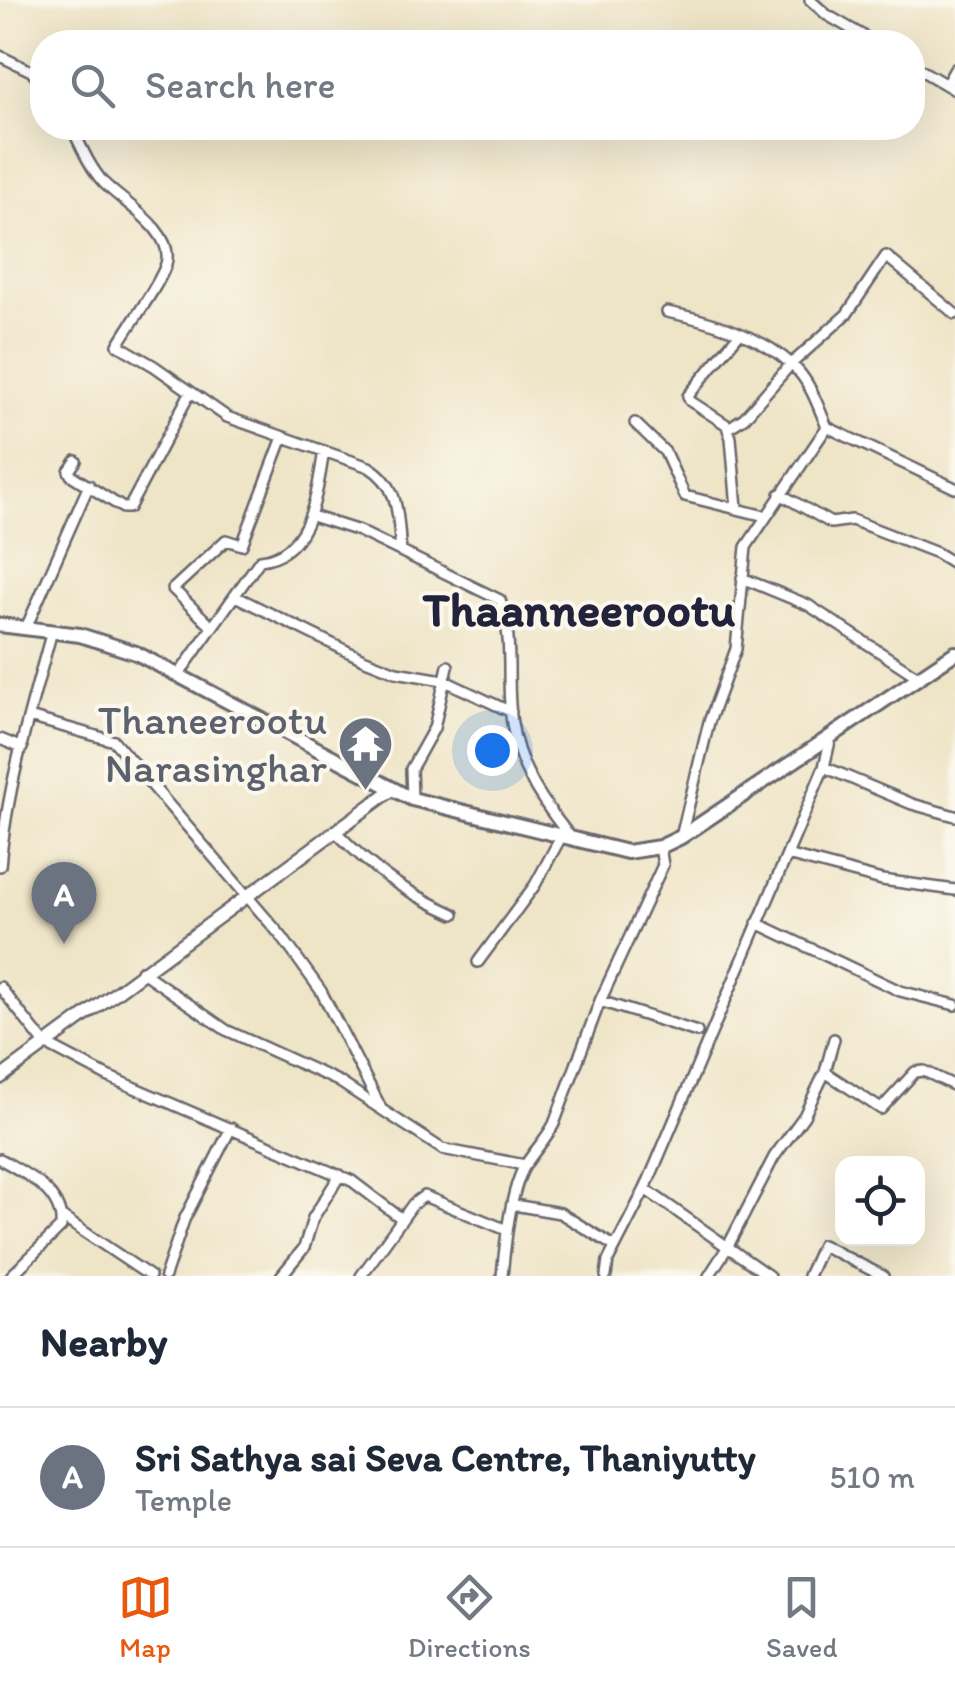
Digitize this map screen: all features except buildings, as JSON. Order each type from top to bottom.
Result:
[{"type":"highway","points":[[0,624],[103,642],[179,674],[412,798],[627,852],[660,847],[681,837],[955,652]]},
{"type":"main road","points":[[0,1078],[393,789]]},
{"type":"street","points":[[810,0],[826,15],[853,30]]},
{"type":"street","points":[[0,56],[30,71]]},
{"type":"street","points":[[925,72],[951,87],[955,69]]},
{"type":"street","points":[[79,140],[101,180],[132,203],[166,246],[166,263],[118,345],[227,417],[368,467],[391,485],[401,550]]},
{"type":"street","points":[[727,426],[736,426],[790,365],[847,314],[886,256],[955,314]]},
{"type":"street","points":[[667,312],[774,349],[812,394],[827,428],[955,488]]},
{"type":"street","points":[[737,508],[732,438],[727,426],[688,396],[739,334]]},
{"type":"street","points":[[76,461],[69,471],[123,508],[130,508],[190,393]]},
{"type":"street","points":[[635,423],[665,452],[684,496],[764,516]]},
{"type":"street","points":[[681,837],[709,722],[736,648],[746,547],[827,428]]},
{"type":"street","points":[[212,627],[173,589],[226,540],[242,545],[284,437]]},
{"type":"street","points":[[179,674],[260,560],[280,554],[312,516],[324,451]]},
{"type":"street","points":[[26,628],[89,485]]},
{"type":"street","points":[[780,494],[831,522],[852,520],[937,552],[955,564]]},
{"type":"street","points":[[312,516],[401,550],[500,600],[511,655],[512,726],[526,770],[567,839],[478,962]]},
{"type":"street","points":[[742,578],[808,605],[918,677]]},
{"type":"street","points":[[235,596],[363,659],[396,672],[444,680],[511,712]]},
{"type":"street","points":[[0,866],[22,748],[52,631]]},
{"type":"street","points":[[412,798],[411,770],[434,728],[448,666]]},
{"type":"street","points":[[29,718],[114,741],[247,894],[320,991],[380,1106]]},
{"type":"street","points":[[606,1276],[614,1246],[645,1189],[824,767],[832,734]]},
{"type":"street","points":[[0,739],[22,748]]},
{"type":"street","points":[[824,767],[912,804],[955,816]]},
{"type":"street","points":[[336,832],[370,866],[454,914]]},
{"type":"street","points":[[502,1276],[507,1230],[525,1165],[554,1124],[600,1001],[663,866],[660,847]]},
{"type":"street","points":[[787,855],[882,880],[955,890]]},
{"type":"street","points":[[758,924],[900,991],[955,1005]]},
{"type":"street","points":[[141,972],[226,1030],[338,1081],[442,1148],[470,1157],[525,1165]]},
{"type":"street","points":[[0,987],[44,1043],[108,1076],[340,1175],[402,1219]]},
{"type":"street","points":[[600,1001],[697,1032]]},
{"type":"street","points":[[709,1276],[728,1248],[763,1175],[804,1116],[826,1072],[834,1039]]},
{"type":"street","points":[[826,1072],[882,1109],[915,1072],[955,1086]]},
{"type":"street","points":[[166,1276],[184,1220],[230,1128]]},
{"type":"street","points":[[0,1159],[51,1193],[62,1217],[61,1227],[10,1276]]},
{"type":"street","points":[[281,1276],[304,1248],[312,1218],[340,1175]]},
{"type":"street","points":[[645,1189],[768,1276]]},
{"type":"street","points":[[361,1276],[412,1204],[424,1196],[507,1230]]},
{"type":"street","points":[[514,1205],[560,1212],[614,1246]]},
{"type":"street","points":[[62,1217],[150,1276]]},
{"type":"street","points":[[808,1276],[822,1245],[882,1276]]},
{"type":"place","name":"Thaneerootu Narasinghar","points":[[366,792]]},
{"type":"place","name":"Sri Sathya sai Seva Centre, Thaniyutty","points":[[64,944]]},
{"type":"district","name":"Thaanneerootu","points":[[579,609]]}]
